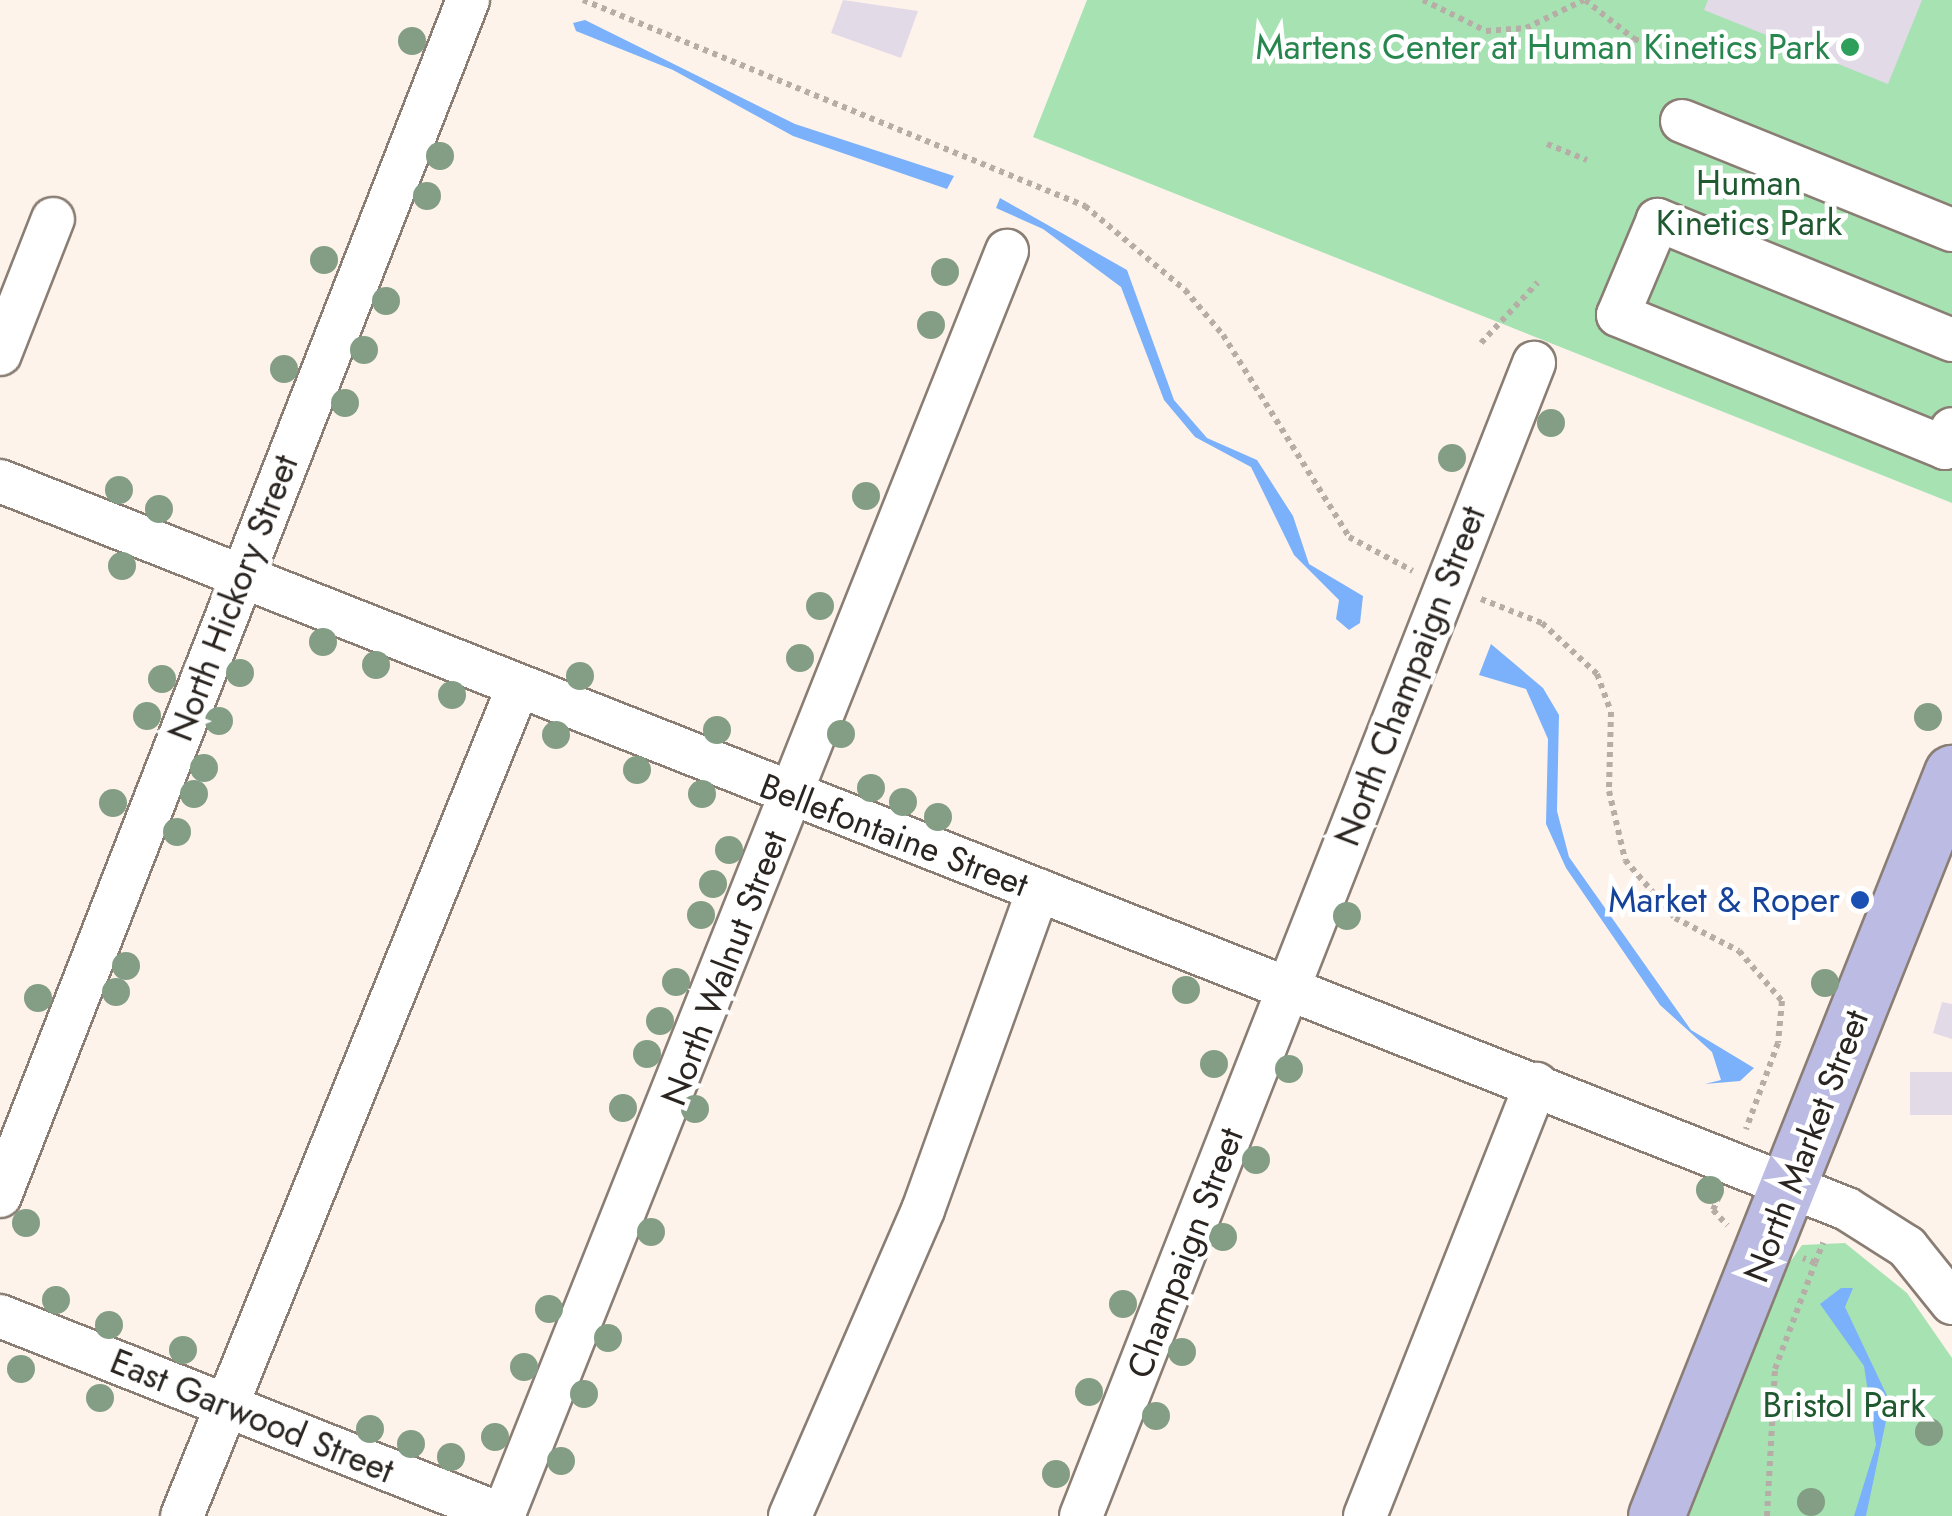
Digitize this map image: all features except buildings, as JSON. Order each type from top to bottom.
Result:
[{"type":"main road","name":"North Market Street","points":[[1656,1516],[1790,1186],[1936,862],[1952,773]]},
{"type":"street","name":"North Hickory Street","points":[[0,1196],[468,0]]},
{"type":"street","points":[[1682,121],[1952,230]]},
{"type":"street","points":[[0,354],[53,219]]},
{"type":"street","points":[[1952,340],[1658,220],[1618,316],[1945,448],[1952,429]]},
{"type":"street","name":"North Walnut Street","points":[[504,1516],[1007,252]]},
{"type":"street","name":"North Champaign Street","points":[[1288,990],[1534,364]]},
{"type":"street","name":"Bellefontaine Street","points":[[0,481],[1790,1186],[1881,1228],[1952,1304]]},
{"type":"street","points":[[182,1516],[518,687]]},
{"type":"street","points":[[790,1516],[923,1210],[1038,890]]},
{"type":"street","name":"Champaign Street","points":[[1081,1516],[1288,990]]},
{"type":"street","points":[[1366,1516],[1536,1084]]},
{"type":"street","name":"East Garwood Street","points":[[0,1316],[504,1516]]},
{"type":"path","points":[[1423,0],[1486,30],[1526,28],[1584,0],[1634,39],[1671,50]]},
{"type":"path","points":[[1547,144],[1587,160]]},
{"type":"path","points":[[1481,343],[1538,282]]},
{"type":"path","points":[[1469,594],[1542,623],[1597,674],[1611,712],[1609,791],[1625,860],[1675,918],[1738,951],[1782,1001],[1778,1044],[1746,1130]]},
{"type":"path","points":[[1725,1182],[1713,1210],[1732,1227]]},
{"type":"path","points":[[1768,1516],[1775,1369],[1823,1243]]},
{"type":"path","points":[[1795,1255],[1815,1263]]},
{"type":"green space","name":"Human Kinetics Park","points":[[1087,0],[1952,0],[1952,503],[1033,137]]},
{"type":"green space","name":"Bristol Park","points":[[1845,1243],[1907,1293],[1952,1358],[1952,1516],[1686,1516],[1783,1272],[1802,1245]]},
{"type":"water","points":[[585,20],[795,124],[954,176],[947,189],[793,136],[673,70],[576,31],[573,23]]},
{"type":"water","points":[[1000,198],[1127,270],[1174,400],[1207,438],[1257,460],[1293,516],[1309,564],[1363,596],[1360,623],[1349,630],[1336,619],[1339,600],[1294,555],[1251,467],[1195,437],[1164,400],[1121,287],[1043,229],[996,208]]},
{"type":"water","points":[[1491,644],[1543,688],[1559,715],[1557,811],[1569,857],[1691,1030],[1754,1068],[1740,1081],[1705,1084],[1721,1080],[1712,1052],[1660,1005],[1566,868],[1546,824],[1548,739],[1526,689],[1479,675]]},
{"type":"water","points":[[1841,1288],[1853,1288],[1845,1307],[1890,1402],[1866,1516],[1854,1516],[1876,1445],[1864,1366],[1820,1304]]},
{"type":"place","name":"Martens Center at Human Kinetics Park","points":[[1850,47]]},
{"type":"place","name":"Market & Roper","points":[[1860,900]]}]
